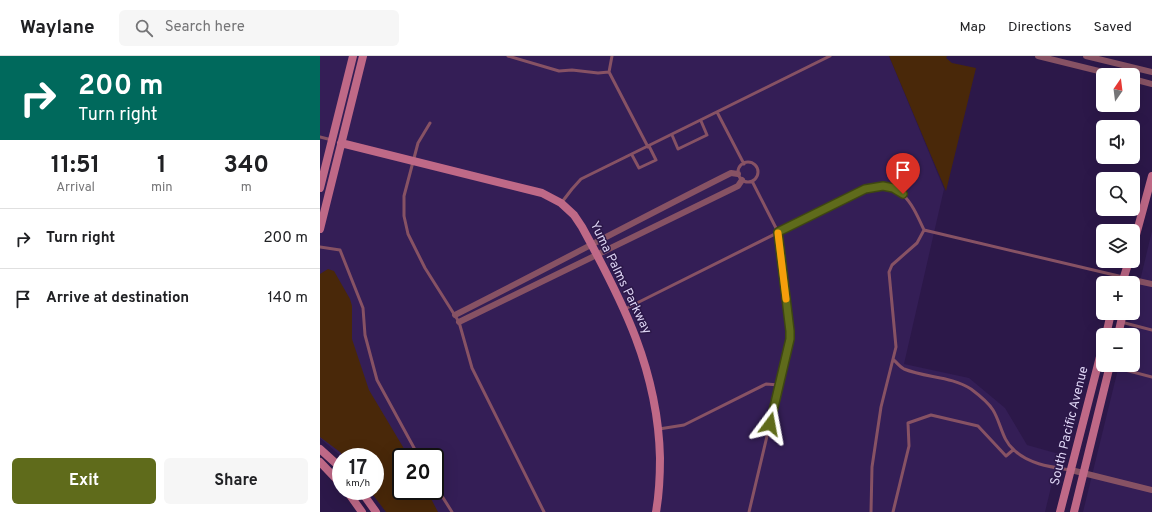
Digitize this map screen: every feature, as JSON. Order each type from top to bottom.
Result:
[{"type":"street","points":[[320,188],[353,56]]},
{"type":"street","points":[[320,229],[363,56]]},
{"type":"street","points":[[1038,56],[1096,70]]},
{"type":"street","points":[[1086,56],[1152,72]]},
{"type":"street","points":[[1140,81],[1152,84]]},
{"type":"street","name":"Yuma Palms Parkway","points":[[342,143],[531,189],[561,203],[578,221],[625,309],[640,345],[650,377],[659,428],[660,471],[656,512]]},
{"type":"street","points":[[455,314],[592,245],[650,213],[732,173],[738,174]]},
{"type":"street","points":[[1139,224],[1152,176]]},
{"type":"street","points":[[459,322],[738,186],[742,180]]},
{"type":"street","points":[[1140,283],[1152,284]]},
{"type":"street","points":[[1120,328],[1121,322]]},
{"type":"street","name":"South Pacific Avenue","points":[[1060,512],[1096,372]]},
{"type":"street","name":"South Pacific Avenue","points":[[1074,512],[1109,372]]},
{"type":"street","points":[[320,449],[332,460]]},
{"type":"street","points":[[320,462],[332,475]]},
{"type":"street","points":[[1071,470],[1152,490]]},
{"type":"street","points":[[353,500],[362,512]]},
{"type":"street","points":[[367,500],[376,512]]},
{"type":"lane","points":[[508,56],[560,71],[572,70],[598,73],[609,72]]},
{"type":"lane","points":[[612,56],[609,72],[656,160],[639,168],[632,155]]},
{"type":"lane","points":[[561,203],[572,188],[581,180],[830,56]]},
{"type":"lane","points":[[717,112],[744,164]]},
{"type":"lane","points":[[672,135],[678,149],[707,135],[701,120]]},
{"type":"lane","points":[[430,123],[418,143],[412,160],[404,196],[404,216],[408,234],[425,268],[459,322],[472,368],[544,512]]},
{"type":"lane","points":[[320,137],[342,143]]},
{"type":"lane","points":[[750,163],[757,168],[757,177],[752,181],[747,182],[742,180],[738,174],[740,168],[744,164],[750,163]]},
{"type":"lane","points":[[749,512],[779,385],[790,331],[778,232],[752,181]]},
{"type":"lane","points":[[625,309],[865,189],[883,186],[893,188],[903,194],[911,202],[924,230]]},
{"type":"lane","points":[[924,230],[1104,276]]},
{"type":"lane","points":[[871,512],[872,467],[881,407],[896,347],[889,272],[892,265],[916,243],[924,230]]},
{"type":"lane","points":[[320,247],[340,250],[363,308],[366,335],[377,380],[414,448]]},
{"type":"lane","points":[[1121,322],[1152,330]]},
{"type":"lane","points":[[893,359],[903,369],[954,381],[978,395],[993,410],[1006,440],[1013,450],[1027,460],[1054,468],[1071,470]]},
{"type":"lane","points":[[1135,372],[1152,376]]},
{"type":"lane","points":[[659,428],[684,425],[766,384],[779,385]]},
{"type":"lane","points":[[893,512],[910,446],[908,423],[931,415],[978,426],[1006,456],[1013,450]]},
{"type":"lane","points":[[444,499],[452,512]]},
{"type":"shaded area","points":[[320,56],[889,56],[944,189],[904,364],[969,378],[1005,408],[1027,445],[1059,454],[1045,512],[386,512],[377,500],[384,500],[384,448],[332,448],[320,438]]},
{"type":"shaded area","points":[[889,56],[947,56],[946,58],[952,63],[976,68],[946,191]]},
{"type":"shaded area","points":[[1152,231],[1152,512],[1083,512],[1117,372],[1140,372],[1140,328],[1129,328],[1131,320],[1140,320],[1140,281]]},
{"type":"shaded area","points":[[328,269],[334,271],[350,299],[352,306],[352,339],[369,390],[404,448],[392,448],[392,500],[432,500],[438,512],[386,512],[377,500],[384,500],[384,448],[335,448],[320,437],[320,274]]},
{"type":"slow traffic","points":[[778,233],[786,299]]},
{"type":"route","points":[[770,424],[790,339],[778,232],[865,189],[875,186],[883,186],[893,188],[903,194]]}]
